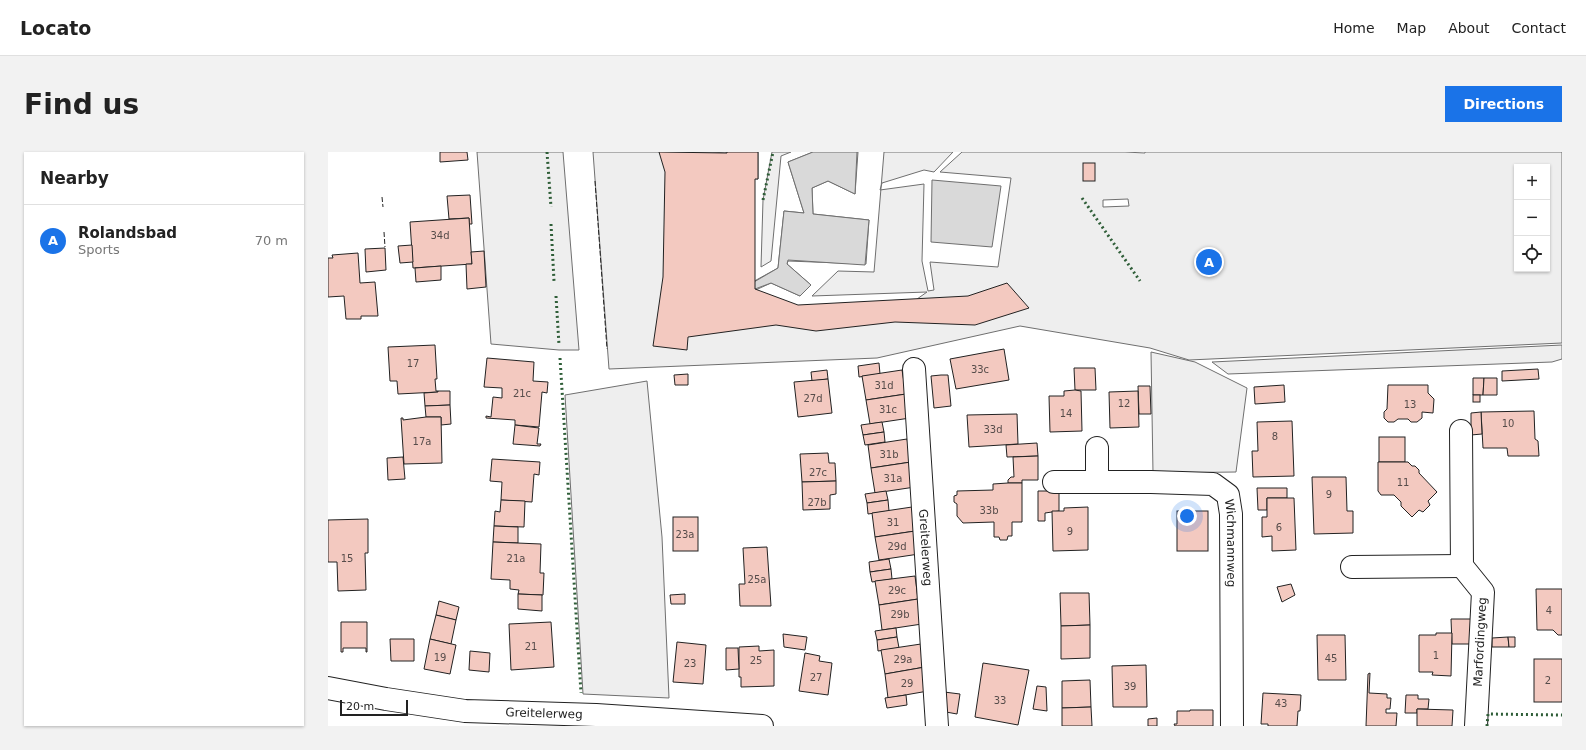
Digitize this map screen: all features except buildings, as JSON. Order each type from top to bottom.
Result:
[{"type":"street","name":"Greitelerweg","points":[[914,369],[937,726]]},
{"type":"street","points":[[1352,567],[1462,566],[1461,431]]},
{"type":"street","points":[[1097,448],[1098,481]]},
{"type":"street","name":"Wichmannweg","points":[[1054,482],[1098,481],[1212,484],[1228,495],[1231,514],[1232,726]]},
{"type":"street","name":"Marfordingweg","points":[[1462,566],[1483,592],[1476,726]]},
{"type":"street","name":"Greitelerweg","points":[[328,688],[386,700],[465,711],[596,715],[662,723],[762,726]]},
{"type":"shaded area","points":[[477,152],[563,152],[579,350],[559,350],[491,344]]},
{"type":"shaded area","points":[[593,152],[758,152],[758,179],[749,178],[749,284],[778,268],[784,211],[804,213],[788,162],[813,152],[858,152],[855,194],[828,181],[812,188],[813,214],[869,220],[866,264],[788,261],[787,264],[811,285],[800,296],[771,283],[749,293],[750,315],[910,304],[927,292],[812,296],[838,271],[874,272],[881,190],[924,184],[922,261],[928,291],[934,290],[930,262],[998,267],[1011,178],[940,172],[962,152],[1562,152],[1562,343],[1189,360],[1150,348],[1020,326],[877,358],[609,369]],"holes":[[[1128,199],[1129,206],[1103,207],[1103,200]]]},
{"type":"shaded area","points":[[772,152],[791,152],[781,156],[771,261],[761,267],[763,200]]},
{"type":"shaded area","points":[[813,152],[857,152],[855,194],[828,181],[812,188],[813,214],[869,220],[865,265],[788,260],[787,264],[811,285],[800,296],[771,283],[755,289],[742,289],[778,268],[784,211],[804,213],[788,162]]},
{"type":"shaded area","points":[[884,152],[953,152],[934,172],[924,170],[882,183],[881,186]]},
{"type":"shaded area","points":[[932,180],[1001,186],[992,247],[931,242]]},
{"type":"shaded area","points":[[1562,345],[1562,359],[1552,362],[1228,374],[1212,362]]},
{"type":"shaded area","points":[[1151,352],[1195,362],[1247,388],[1236,472],[1153,473]]},
{"type":"shaded area","points":[[647,381],[662,537],[669,698],[583,694],[565,395]]},
{"type":"hedge","points":[[547,152],[551,207]]},
{"type":"hedge","points":[[763,200],[773,152]]},
{"type":"hedge","points":[[1082,198],[1140,281]]},
{"type":"hedge","points":[[551,224],[554,281]]},
{"type":"hedge","points":[[556,296],[559,345]]},
{"type":"hedge","points":[[560,358],[581,693]]},
{"type":"hedge","points":[[1487,726],[1488,714],[1562,715]]},
{"type":"fence","points":[[595,181],[607,349]]},
{"type":"fence","points":[[382,197],[383,207]]},
{"type":"fence","points":[[384,232],[385,247]]},
{"type":"place","name":"Rolandsbad","points":[[1209,262]]}]
